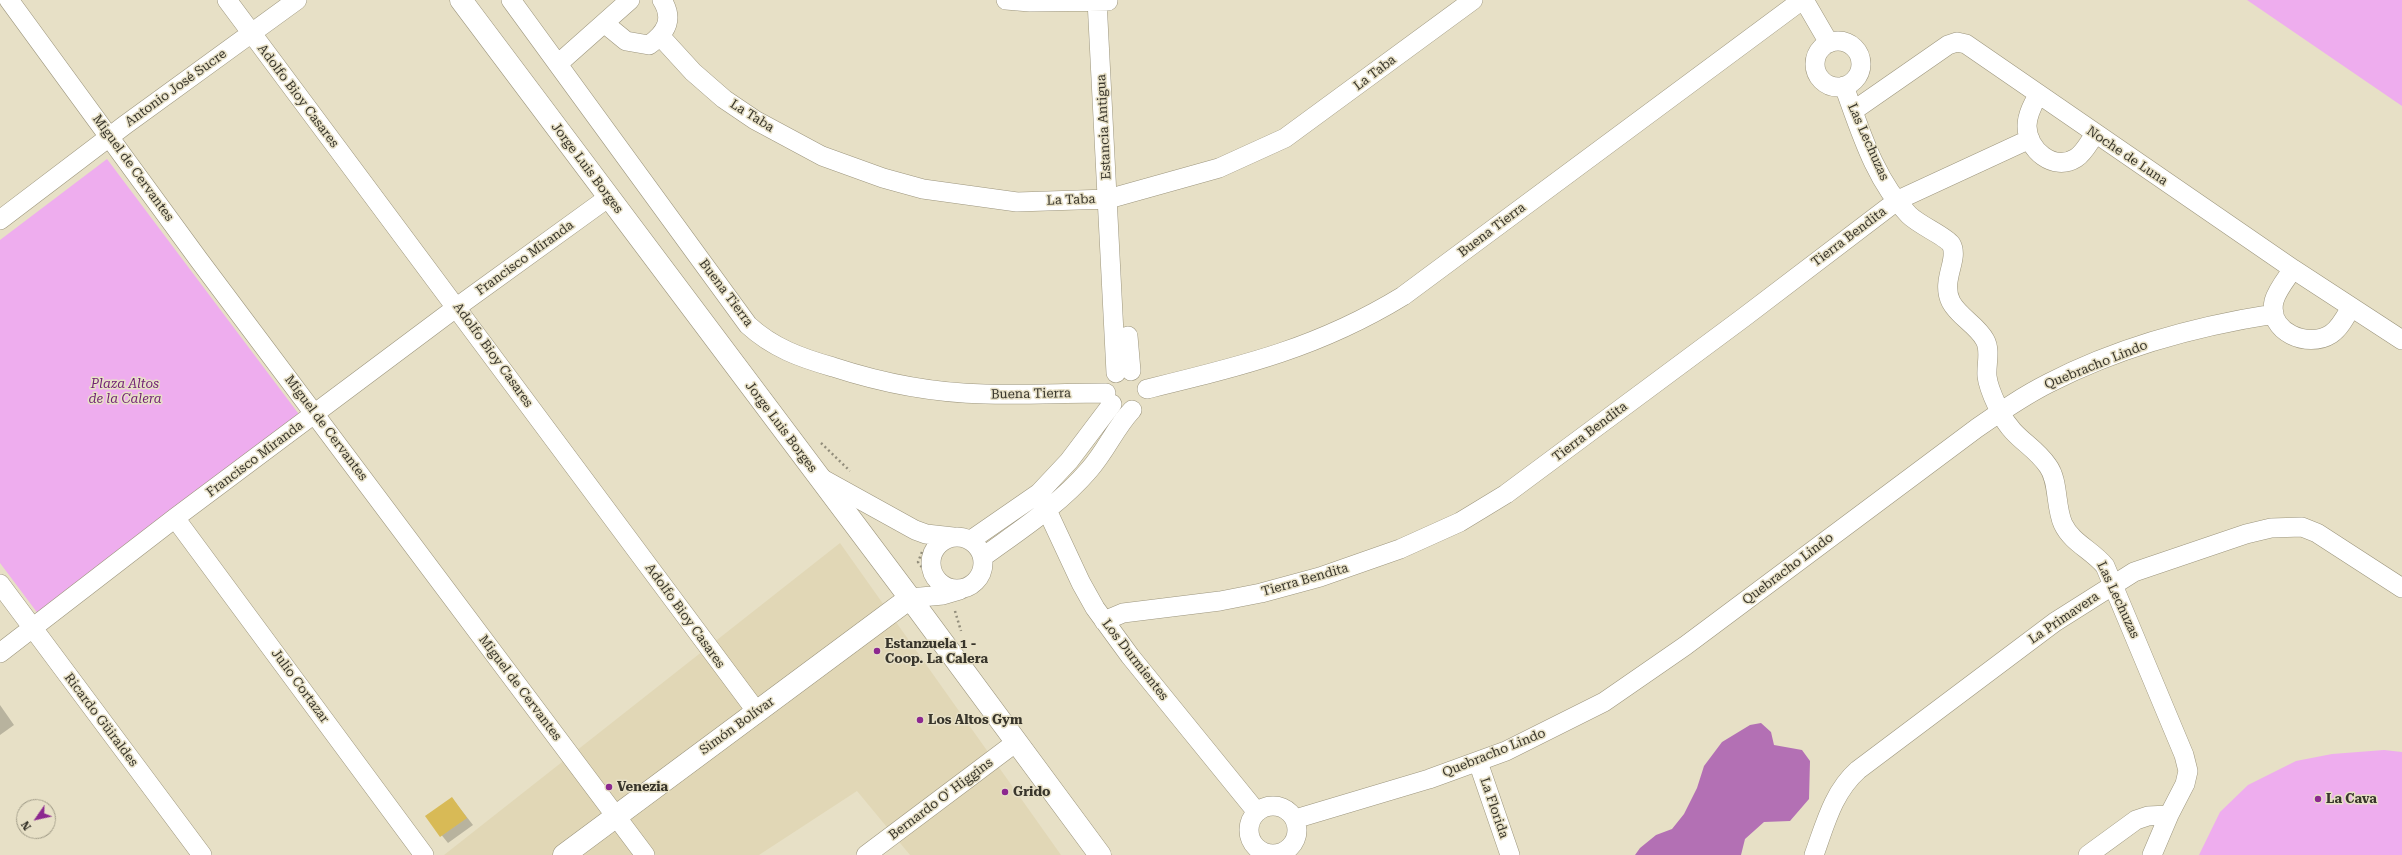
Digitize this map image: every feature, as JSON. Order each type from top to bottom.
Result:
[{"type":"street","name":"Miguel de Cervantes","points":[[9,0],[69,83],[111,137],[199,260],[645,855]]},
{"type":"street","name":"Adolfo Bioy Casares","points":[[227,0],[457,307],[756,712]]},
{"type":"street","name":"Antonio José Sucre","points":[[0,220],[297,0]]},
{"type":"street","name":"Jorge Luis Borges","points":[[461,0],[910,598],[1015,743],[1100,855]]},
{"type":"street","name":"Buena Tierra","points":[[511,0],[559,63],[748,325],[771,343],[801,358],[862,376],[896,384],[985,394],[1109,399]]},
{"type":"street","points":[[559,63],[630,0]]},
{"type":"street","points":[[604,23],[626,41],[638,45],[649,45],[661,37],[668,23],[668,12],[662,0]]},
{"type":"street","points":[[1006,0],[1030,2],[1102,1]]},
{"type":"street","name":"La Taba","points":[[661,37],[724,99],[755,120],[822,156],[883,178],[923,189],[1017,202],[1113,198],[1219,168],[1285,138],[1303,127],[1473,0]]},
{"type":"street","name":"Buena Tierra","points":[[1146,389],[1239,367],[1276,356],[1314,342],[1374,313],[1403,296],[1803,0]]},
{"type":"street","points":[[1803,0],[1829,43]]},
{"type":"street","name":"Estancia Antigua","points":[[1102,1],[1124,372]]},
{"type":"street","name":"Las Lechuzas","points":[[1843,42],[1856,50],[1860,57],[1861,64],[1856,78],[1844,86],[1829,85],[1823,81],[1815,68],[1818,53],[1829,43],[1843,42]]},
{"type":"street","name":"Noche de Luna","points":[[1853,111],[1948,45],[1957,42],[1966,44],[2038,95],[2293,269],[2402,340]]},
{"type":"street","name":"Las Lechuzas","points":[[1844,86],[1878,171],[1908,214],[1921,225],[1950,243],[1954,252],[1948,276],[1948,292],[1959,314],[1986,340],[1988,353],[1987,376],[2000,412],[2016,436],[2049,467],[2057,508],[2063,524],[2076,542],[2097,555],[2105,566],[2114,584],[2184,755],[2188,771],[2185,784],[2169,815],[2152,855]]},
{"type":"street","points":[[2038,95],[2030,111],[2027,126],[2030,139],[2039,153],[2047,160],[2068,162],[2078,157],[2095,134]]},
{"type":"street","name":"Tierra Bendita","points":[[1104,621],[1123,613],[1220,601],[1261,593],[1394,552],[1460,522],[1506,494],[1737,323],[1898,200],[2030,139]]},
{"type":"street","name":"Francisco Miranda","points":[[0,653],[175,518],[457,307],[609,197]]},
{"type":"street","points":[[2293,269],[2274,301],[2274,314],[2280,326],[2293,336],[2305,340],[2318,339],[2332,334],[2351,307]]},
{"type":"street","name":"Quebracho Lindo","points":[[1295,820],[1478,762],[1538,737],[1604,702],[1685,646],[2000,412],[2049,382],[2132,348],[2208,326],[2274,314]]},
{"type":"street","points":[[960,590],[943,585],[933,573],[931,565],[934,550],[939,544],[991,528],[1039,493],[1069,462],[1109,399],[1108,382],[1124,372],[1142,378],[1146,389],[1146,395],[1141,405],[1132,410],[1118,427],[1106,448],[1090,469],[1047,510],[983,557]]},
{"type":"street","points":[[1109,399],[1121,410],[1132,410]]},
{"type":"street","points":[[819,477],[915,530],[926,534],[962,538],[977,546],[983,557],[984,566],[979,579],[969,588],[943,595],[910,598]]},
{"type":"street","name":"Los Durmientes","points":[[1039,493],[1081,583],[1104,621],[1130,656],[1256,811]]},
{"type":"street","name":"Julio Cortazar","points":[[175,518],[424,855]]},
{"type":"street","name":"La Primavera","points":[[1814,855],[1837,795],[1847,780],[1858,770],[2055,622],[2114,584],[2149,566],[2246,534],[2288,526],[2302,527],[2317,533],[2402,588]]},
{"type":"street","name":"Simón Bolívar","points":[[564,855],[910,598],[927,585],[933,573]]},
{"type":"street","name":"Ricardo Güiraldes","points":[[0,584],[202,855]]},
{"type":"street","name":"Bernardo O' Higgins","points":[[866,855],[1015,743]]},
{"type":"street","name":"La Florida","points":[[1478,762],[1510,855]]},
{"type":"street","points":[[1270,805],[1278,805],[1291,813],[1295,820],[1297,834],[1284,854],[1268,854],[1260,851],[1250,840],[1248,825],[1256,811],[1270,805]]},
{"type":"street","points":[[2088,855],[2136,820],[2148,816],[2169,815]]},
{"type":"shaded area","points":[[840,543],[1061,855],[910,855],[857,791],[759,855],[444,855]]},
{"type":"shaded area","points":[[1761,723],[1771,732],[1774,745],[1802,750],[1810,761],[1809,799],[1790,821],[1764,822],[1745,839],[1741,855],[1635,855],[1640,848],[1656,835],[1672,829],[1684,814],[1697,788],[1704,766],[1722,742],[1750,725]]},
{"type":"green space","points":[[2247,0],[2402,0],[2402,106]]},
{"type":"green space","name":"Plaza Altos de la Calera","points":[[107,159],[301,417],[39,615],[0,563],[0,240]]},
{"type":"green space","name":"La Cava","points":[[2384,750],[2402,752],[2402,855],[2199,855],[2220,812],[2248,785],[2296,761],[2332,754]]},
{"type":"building","points":[[452,797],[467,818],[440,837],[425,816]]},
{"type":"place","name":"Estanzuela 1 - Coop. La Calera","points":[[877,651]]},
{"type":"place","name":"Los Altos Gym","points":[[920,720]]},
{"type":"place","name":"Venezia","points":[[609,787]]},
{"type":"place","name":"Grido","points":[[1005,792]]},
{"type":"place","name":"La Cava","points":[[2318,799]]}]
